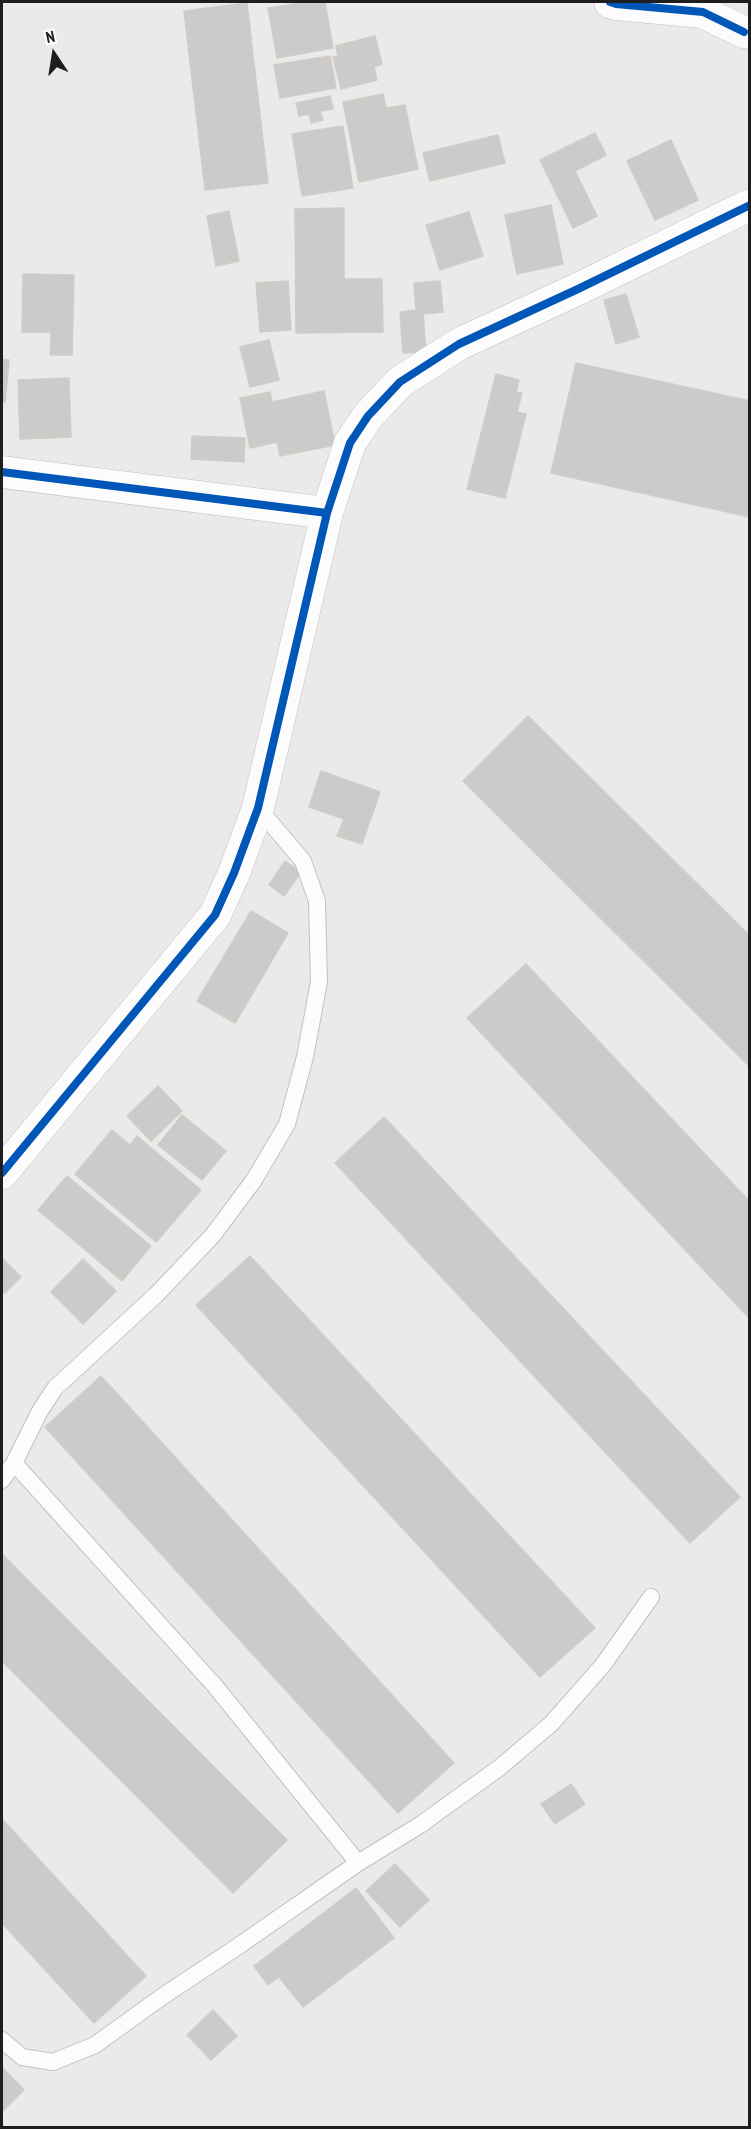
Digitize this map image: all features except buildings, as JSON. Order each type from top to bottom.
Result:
[{"type":"street","points":[[610,2],[704,12],[744,32]]},
{"type":"street","points":[[2,1173],[215,915],[234,873],[258,808],[327,513],[350,442],[368,416],[400,382],[459,344],[578,290],[750,205]]},
{"type":"street","points":[[2,472],[327,513]]},
{"type":"lane","points":[[2,1480],[14,1463],[40,1411],[55,1388],[156,1295],[213,1235],[254,1180],[287,1124],[305,1057],[319,982],[320,945],[317,901],[303,861],[258,808]]},
{"type":"lane","points":[[14,1463],[215,1686],[358,1863]]},
{"type":"lane","points":[[2,2040],[22,2057],[53,2062],[95,2045],[358,1863],[420,1825],[499,1768],[551,1724],[603,1665],[651,1597]]},
{"type":"cycle path","points":[[610,2],[703,12],[744,32]]},
{"type":"cycle path","points":[[2,1173],[215,915],[234,873],[258,808],[327,513],[350,443],[368,416],[400,382],[459,344],[750,205]]},
{"type":"cycle path","points":[[2,472],[327,513]]}]
